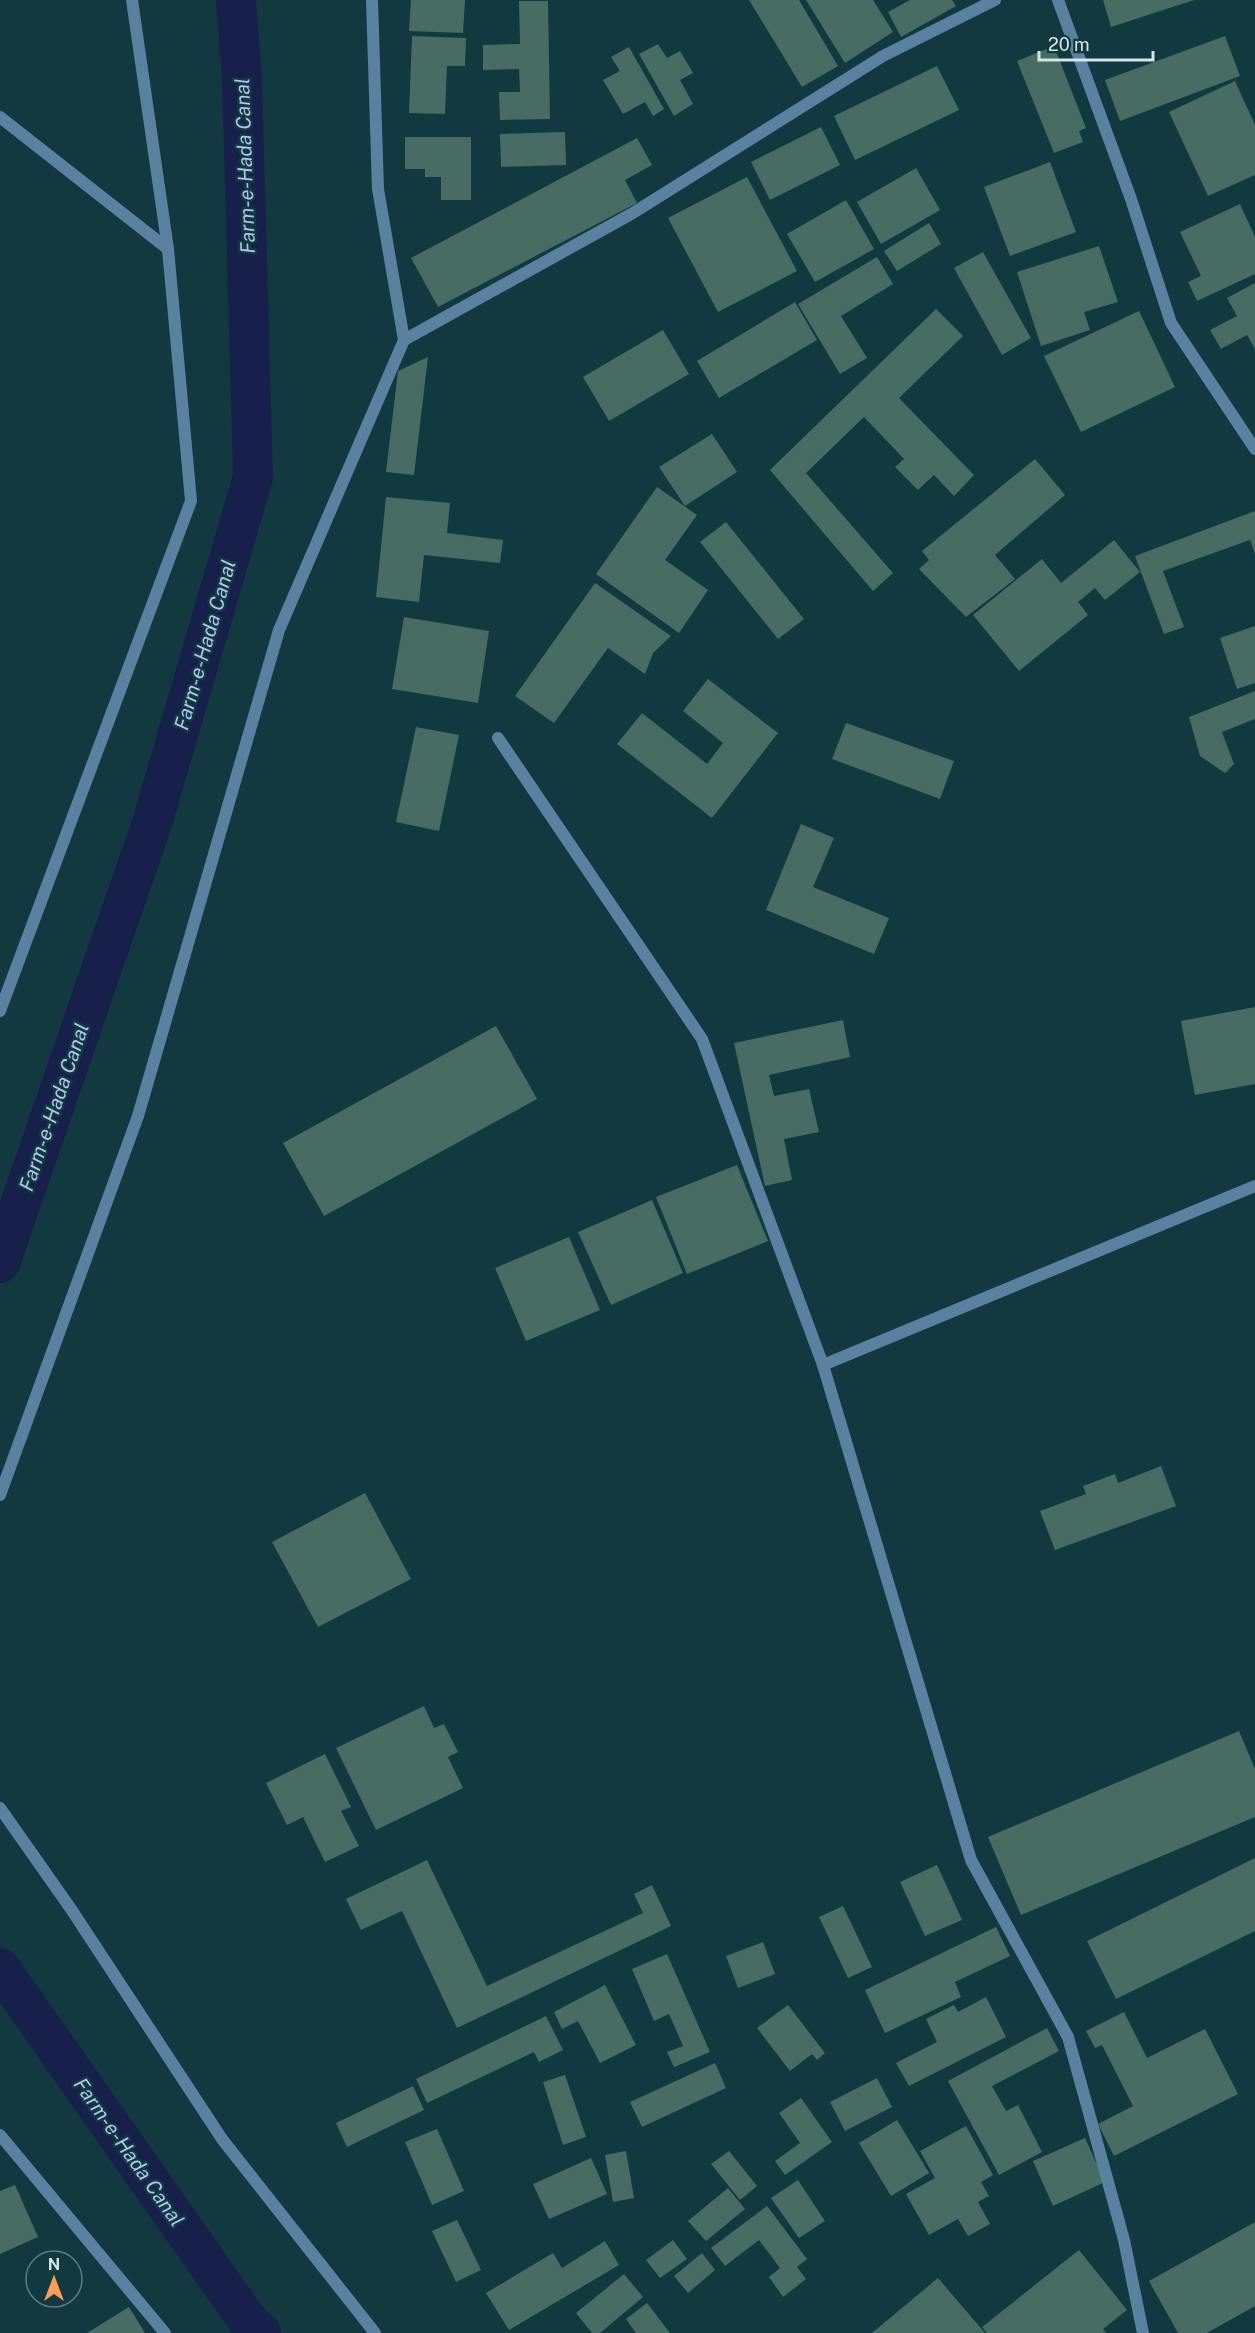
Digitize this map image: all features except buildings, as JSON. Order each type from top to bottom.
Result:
[{"type":"street","points":[[0,1011],[191,501],[168,249],[132,0]]},
{"type":"street","points":[[0,1495],[138,1116],[279,630],[404,340],[378,189],[372,0]]},
{"type":"street","points":[[404,340],[633,213],[883,56],[995,0]]},
{"type":"street","points":[[1058,0],[1131,200],[1171,322],[1255,449]]},
{"type":"street","points":[[0,117],[168,249]]},
{"type":"street","points":[[498,738],[702,1039],[823,1365],[971,1860],[1068,2037],[1124,2240],[1143,2333]]},
{"type":"street","points":[[823,1365],[1255,1186]]},
{"type":"street","points":[[0,1808],[71,1910],[222,2139],[375,2333]]},
{"type":"street","points":[[0,2135],[165,2333]]},
{"type":"waterway","name":"Farm-e-Hada Canal","points":[[0,1263],[152,823],[253,477],[242,80],[236,0]]},
{"type":"waterway","name":"Farm-e-Hada Canal","points":[[0,1968],[248,2321],[261,2333]]}]
